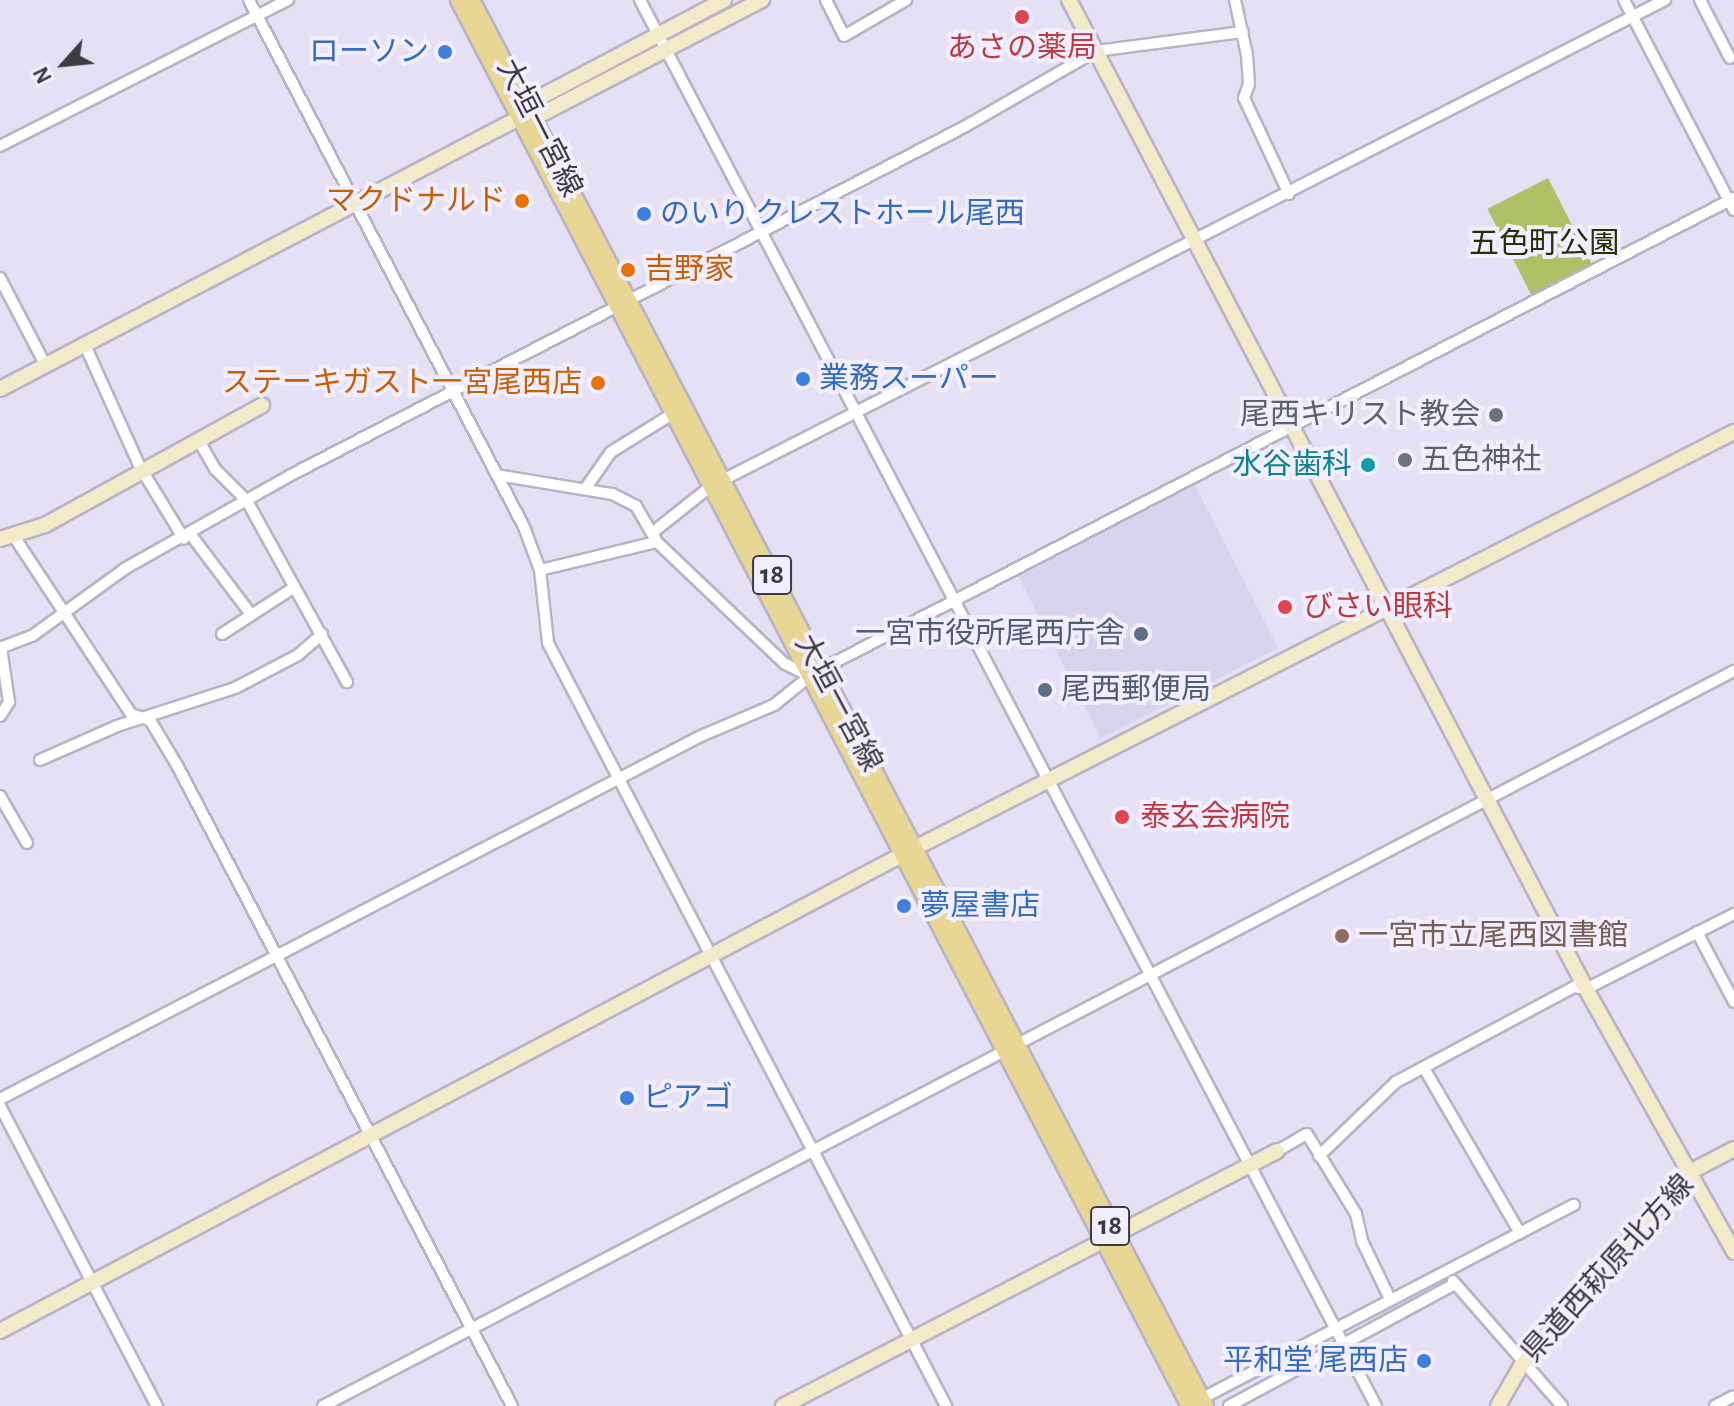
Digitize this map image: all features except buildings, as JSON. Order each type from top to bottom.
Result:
[{"type":"main road","name":"大垣一宮線","points":[[459,0],[527,113]]},
{"type":"main road","name":"大垣一宮線","points":[[471,0],[674,413],[718,485]]},
{"type":"main road","name":"大垣一宮線","points":[[621,302],[1195,1404]]},
{"type":"street","points":[[249,0],[497,475],[540,570],[548,643],[946,1406]]},
{"type":"street","points":[[0,146],[288,0]]},
{"type":"street","points":[[640,0],[860,414],[1048,781],[1376,1406]]},
{"type":"street","points":[[0,389],[662,42],[762,0]]},
{"type":"street","points":[[826,0],[844,36],[906,0]]},
{"type":"street","points":[[1069,0],[1586,989],[1686,1174],[1734,1252]]},
{"type":"street","points":[[1235,0],[1243,32],[1249,84],[1244,98],[1289,194]]},
{"type":"street","points":[[0,1099],[617,779],[774,705],[815,673],[1291,424],[1732,203],[1624,0]]},
{"type":"street","points":[[540,570],[654,537],[718,485],[1194,238],[1289,194],[1665,0]]},
{"type":"street","points":[[1700,0],[1730,58]]},
{"type":"street","points":[[662,42],[718,1]]},
{"type":"street","points":[[0,716],[9,702],[0,648],[62,615],[126,568],[187,537],[247,501],[762,228],[964,127],[1096,51],[1243,32]]},
{"type":"street","points":[[0,278],[45,364]]},
{"type":"street","points":[[84,343],[144,474],[187,537],[250,613]]},
{"type":"street","points":[[262,405],[144,474],[8,538],[62,615],[102,662],[131,714],[150,720],[178,767],[512,1406]]},
{"type":"street","points":[[585,489],[611,452],[674,413]]},
{"type":"street","points":[[0,1331],[909,852],[1734,432]]},
{"type":"street","points":[[199,441],[215,469],[247,501],[347,682]]},
{"type":"street","points":[[497,475],[585,489],[636,506],[654,537],[785,664],[815,673]]},
{"type":"street","points":[[222,634],[293,588]]},
{"type":"street","points":[[40,760],[142,718],[272,671],[322,634]]},
{"type":"street","points":[[323,1406],[1734,671]]},
{"type":"street","points":[[0,796],[27,843]]},
{"type":"street","points":[[1319,1156],[1380,1093],[1574,987],[1586,989],[1734,914]]},
{"type":"street","points":[[1697,932],[1734,1002]]},
{"type":"street","points":[[1424,1068],[1520,1233]]},
{"type":"street","points":[[0,1106],[157,1406]]},
{"type":"street","points":[[783,1406],[1109,1240],[1307,1134],[1356,1214],[1362,1241],[1390,1299]]},
{"type":"street","name":"県道西萩原北方線","points":[[1498,1406],[1524,1362],[1686,1174],[1734,1149]]},
{"type":"street","points":[[1195,1404],[1574,1205]]},
{"type":"street","points":[[1444,1271],[1562,1406]]},
{"type":"street","points":[[1229,1406],[1455,1284]]},
{"type":"street","points":[[1715,1406],[1734,1396]]},
{"type":"shaded area","name":"一宮市役所尾西庁舎","points":[[1194,483],[1278,648],[1101,738],[1017,573]]},
{"type":"green space","name":"五色町公園","points":[[1548,178],[1592,264],[1531,294],[1487,209]]},
{"type":"place","name":"あさの薬局","points":[[1022,17]]},
{"type":"place","name":"ローソン","points":[[445,52]]},
{"type":"place","name":"マクドナルド","points":[[522,201]]},
{"type":"place","name":"のいり クレストホール尾西","points":[[644,214]]},
{"type":"place","name":"吉野家","points":[[628,270]]},
{"type":"place","name":"業務スーパー","points":[[803,379]]},
{"type":"place","name":"ステーキガスト一宮尾西店","points":[[598,383]]},
{"type":"place","name":"尾西キリスト教会","points":[[1496,415]]},
{"type":"place","name":"五色神社","points":[[1405,460]]},
{"type":"place","name":"水谷歯科","points":[[1368,465]]},
{"type":"place","name":"びさい眼科","points":[[1285,607]]},
{"type":"place","name":"一宮市役所尾西庁舎","points":[[1141,634]]},
{"type":"place","name":"尾西郵便局","points":[[1045,690]]},
{"type":"place","name":"泰玄会病院","points":[[1122,817]]},
{"type":"place","name":"夢屋書店","points":[[904,906]]},
{"type":"place","name":"一宮市立尾西図書館","points":[[1342,936]]},
{"type":"place","name":"ピアゴ","points":[[627,1098]]},
{"type":"place","name":"平和堂 尾西店","points":[[1424,1361]]}]
